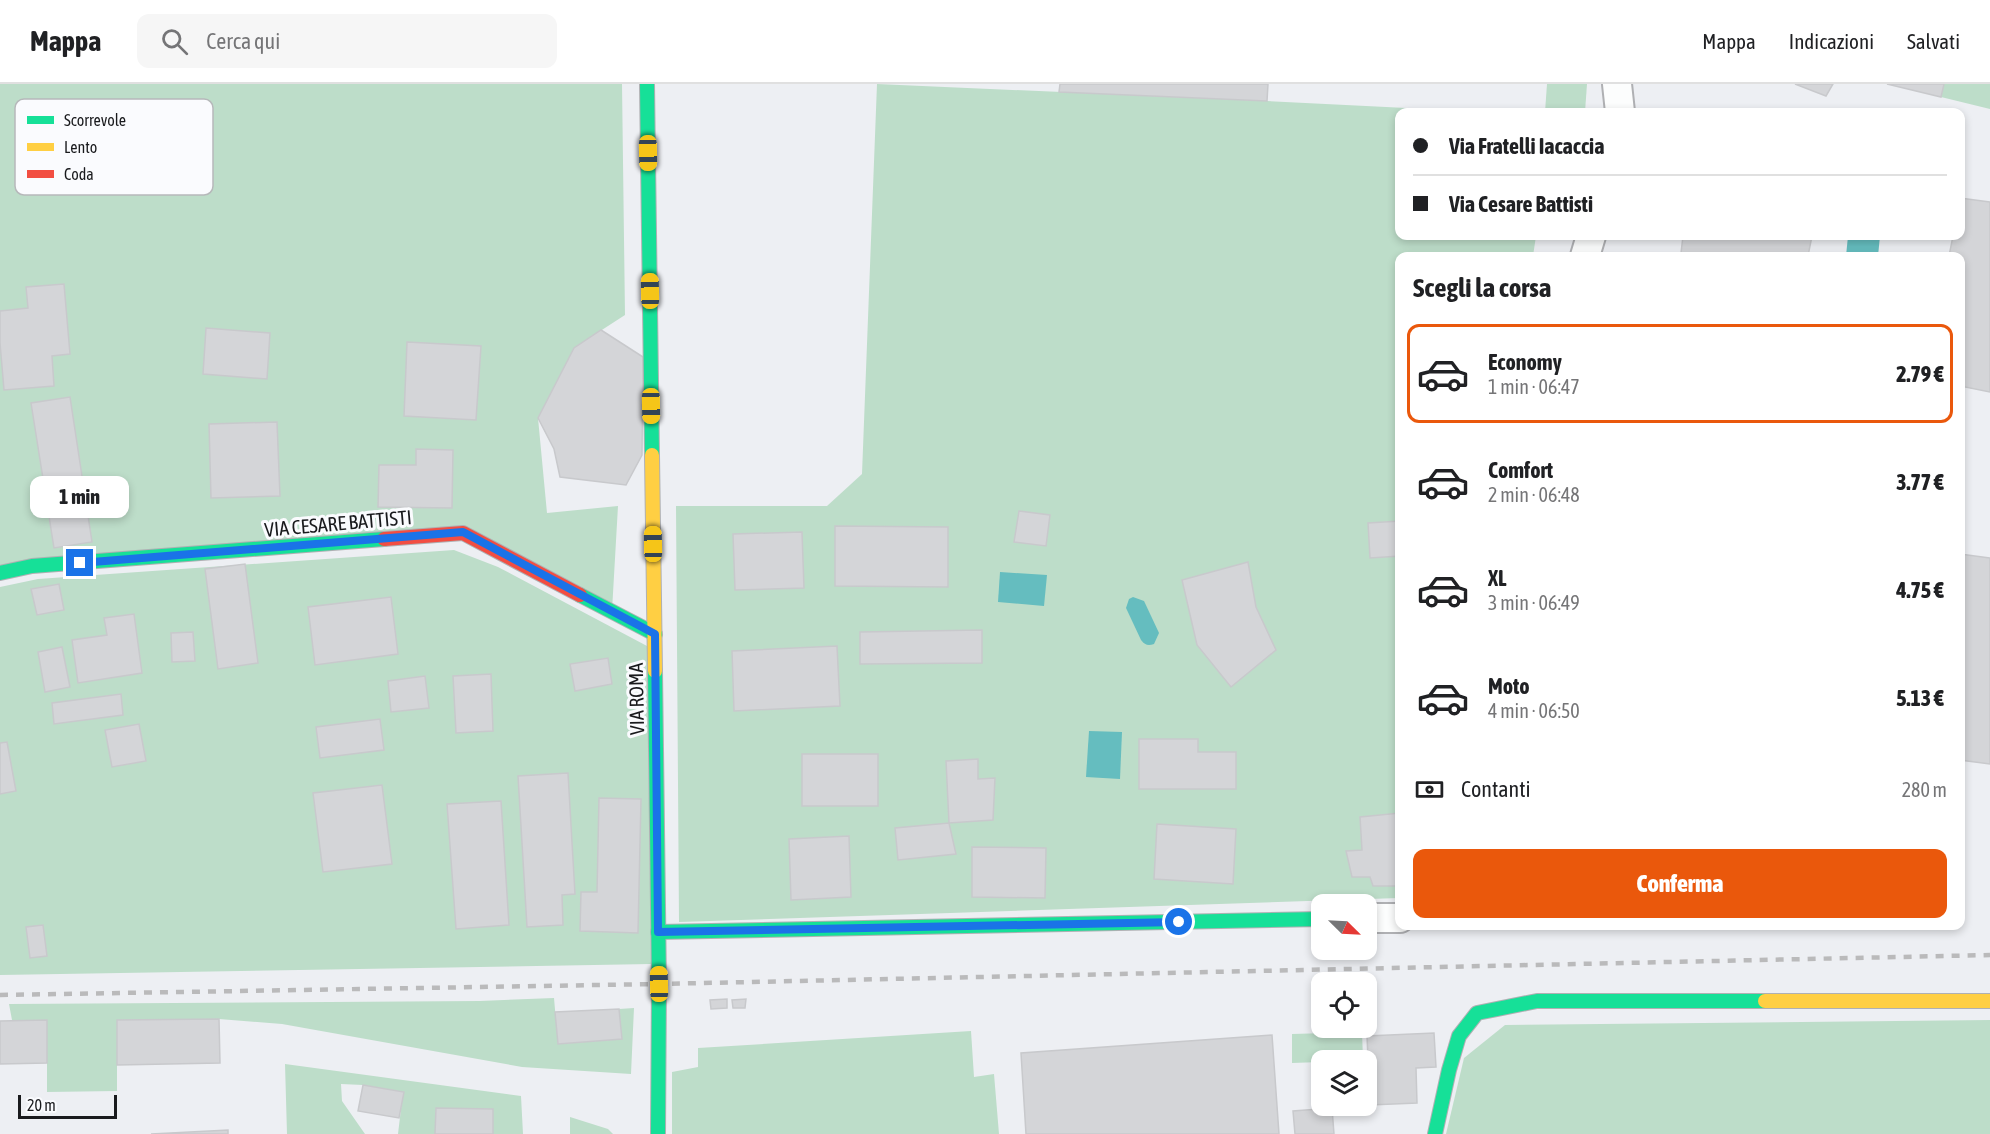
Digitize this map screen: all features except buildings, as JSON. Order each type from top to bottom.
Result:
[{"type":"street","name":"VIA ROMA","points":[[647,84],[655,634],[658,1134]]},
{"type":"street","points":[[1617,84],[1620,108]]},
{"type":"street","name":"VIA CESARE BATTISTI","points":[[0,573],[32,566],[463,532],[655,634]]},
{"type":"street","points":[[1377,918],[1395,918]]},
{"type":"street","points":[[658,932],[1311,919]]},
{"type":"street","points":[[1435,1134],[1459,1036],[1477,1013],[1537,1001],[1990,1001]]},
{"type":"green space","points":[[0,84],[622,84],[625,315],[574,348],[538,418],[547,513],[618,506],[612,611],[462,533],[0,573]]},
{"type":"green space","points":[[877,84],[1407,108],[1395,108],[1395,240],[1535,240],[1534,252],[1395,252],[1395,898],[1377,899],[1377,894],[1311,894],[1311,901],[679,922],[676,506],[827,506],[862,474]]},
{"type":"green space","points":[[1547,84],[1587,84],[1585,108],[1545,108]]},
{"type":"green space","points":[[1944,84],[1990,84],[1990,109],[1941,97]]},
{"type":"green space","points":[[454,550],[498,567],[647,646],[651,964],[0,975],[0,587],[38,579]]},
{"type":"green space","points":[[554,998],[558,1044],[622,1039],[619,1009],[634,1008],[631,1074],[522,1067],[282,1024],[219,1019],[117,1020],[117,1091],[47,1092],[47,1020],[12,1020],[9,1004],[480,1001]]},
{"type":"green space","points":[[1990,1020],[1990,1134],[1446,1134],[1464,1058],[1505,1025]]},
{"type":"green space","points":[[971,1031],[974,1077],[994,1074],[999,1134],[672,1134],[672,1072],[698,1067],[698,1048]]},
{"type":"green space","points":[[1311,1033],[1311,1038],[1362,1038],[1363,1050],[1311,1050],[1311,1062],[1292,1063],[1292,1034]]},
{"type":"green space","points":[[285,1064],[521,1096],[523,1134],[493,1134],[493,1109],[436,1108],[435,1134],[398,1134],[403,1092],[363,1085],[341,1084],[342,1101],[365,1134],[287,1134]]},
{"type":"green space","points":[[570,1117],[608,1129],[613,1134],[570,1134]]},
{"type":"water","points":[[1848,240],[1880,240],[1878,252],[1846,252]]},
{"type":"water","points":[[1000,572],[1047,575],[1044,606],[998,602]]},
{"type":"water","points":[[1133,597],[1144,601],[1159,633],[1154,644],[1147,645],[1141,640],[1126,608],[1129,599]]},
{"type":"water","points":[[1089,731],[1122,732],[1120,779],[1086,777]]},
{"type":"railway","points":[[0,995],[659,984],[1990,955]]},
{"type":"traffic: fast","points":[[647,84],[652,455]]},
{"type":"traffic: fast","points":[[0,573],[32,566],[384,539]]},
{"type":"traffic: fast","points":[[580,595],[655,634]]},
{"type":"traffic: fast","points":[[655,671],[659,984],[658,1134]]},
{"type":"traffic: fast","points":[[658,932],[1311,919]]},
{"type":"traffic: fast","points":[[1435,1134],[1459,1036],[1477,1013],[1537,1001],[1765,1001]]},
{"type":"traffic: slow","points":[[652,455],[655,671]]},
{"type":"traffic: slow","points":[[1765,1001],[1990,1001]]},
{"type":"traffic: jam","points":[[384,539],[463,533],[580,595]]},
{"type":"route","points":[[80,563],[463,532],[655,634],[658,932],[1179,922]]}]
